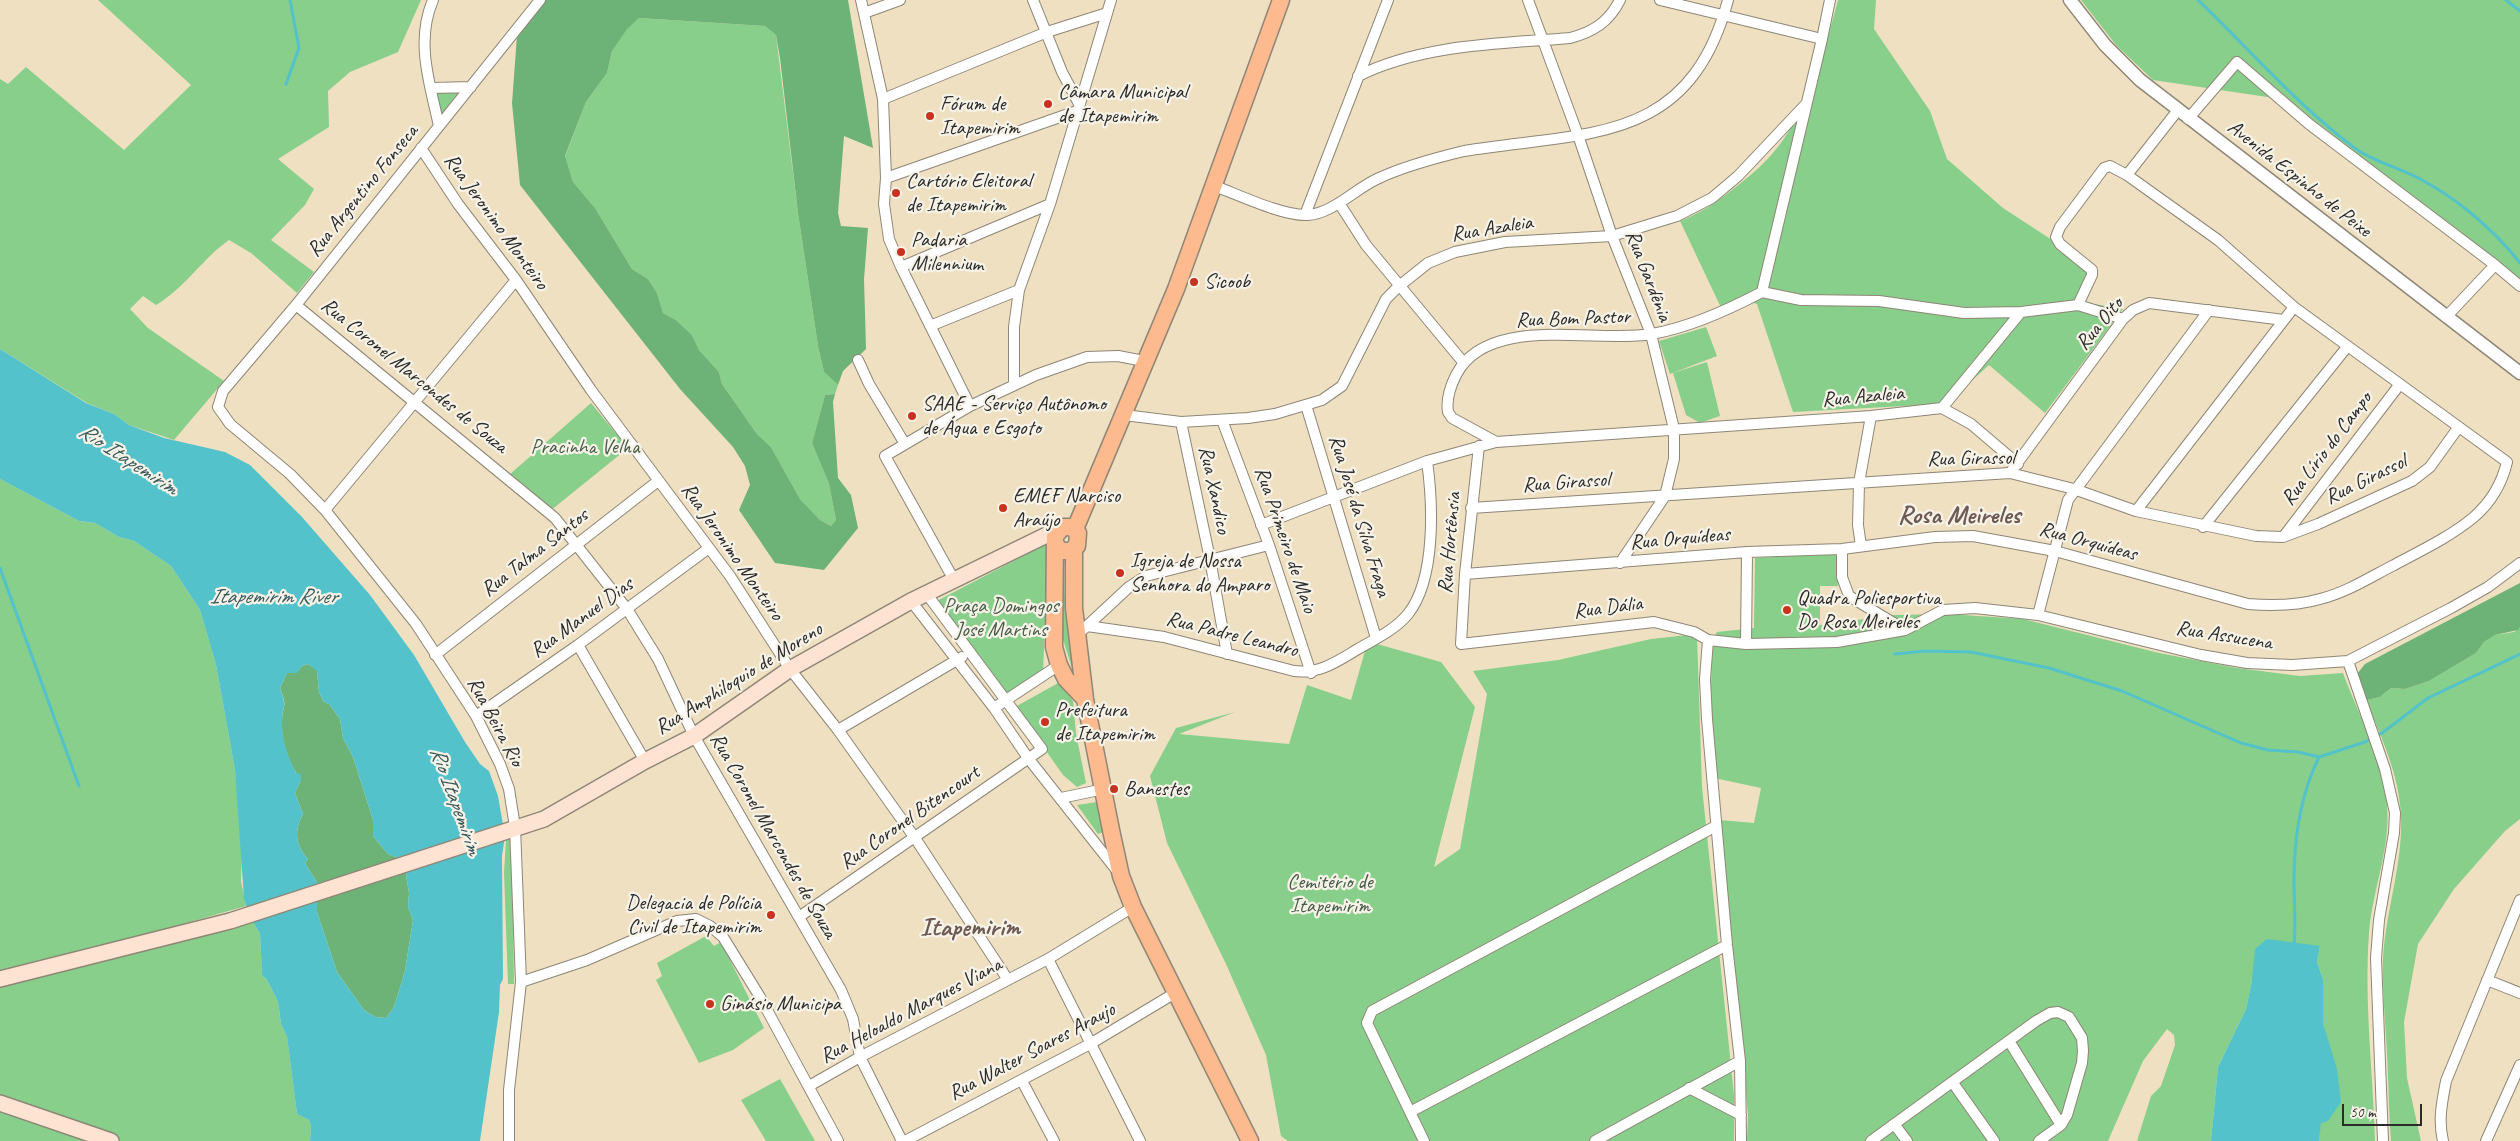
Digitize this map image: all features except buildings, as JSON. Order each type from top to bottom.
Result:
[{"type":"main road","points":[[1085,698],[1066,679],[1059,665],[1054,647],[1053,608],[1063,534],[1124,415],[1144,361],[1176,289],[1212,185],[1281,0]]},
{"type":"main road","points":[[926,593],[1063,534],[1079,542],[1074,549],[1074,608],[1082,631],[1085,698],[1122,876],[1133,907],[1250,1141]]},
{"type":"main road","name":"Rua Amphiloquio de Moreno","points":[[0,979],[230,920],[511,828],[544,819],[645,760],[694,736],[790,669],[926,593]]},
{"type":"main road","points":[[0,1104],[111,1141]]},
{"type":"street","points":[[434,0],[424,29],[423,48],[440,126]]},
{"type":"street","name":"Rua Argentino Fonseca","points":[[218,407],[223,391],[296,305],[540,0]]},
{"type":"street","points":[[861,0],[883,99],[886,178],[885,222],[901,267],[970,406]]},
{"type":"street","points":[[864,13],[900,0]]},
{"type":"street","points":[[1033,0],[1078,107]]},
{"type":"street","points":[[1014,385],[1014,327],[1019,290],[1050,204],[1111,0]]},
{"type":"street","points":[[1305,215],[1388,0]]},
{"type":"street","name":"Rua Gardênia","points":[[1528,0],[1578,135],[1612,236],[1651,334],[1674,429],[1674,459],[1665,496],[1620,563]]},
{"type":"street","points":[[1358,76],[1395,60],[1436,51],[1544,40],[1587,33],[1603,23],[1620,0]]},
{"type":"street","points":[[1660,0],[1822,39]]},
{"type":"street","points":[[1212,185],[1281,210],[1305,215],[1340,203],[1355,190],[1378,178],[1442,157],[1487,147],[1612,129],[1637,120],[1662,107],[1700,68],[1712,48],[1728,0]]},
{"type":"street","points":[[1830,0],[1762,292],[1801,300],[1879,301],[1964,314],[2021,312],[2078,305],[2123,319]]},
{"type":"street","name":"Avenida Espinho de Peixe","points":[[2070,0],[2118,60],[2178,110],[2520,373]]},
{"type":"street","points":[[883,99],[1047,32],[1107,13]]},
{"type":"street","points":[[2188,118],[2237,62],[2309,124],[2520,286]]},
{"type":"street","points":[[431,88],[471,87]]},
{"type":"street","name":"Rua Azaleia","points":[[1124,415],[1181,422],[1222,420],[1275,414],[1331,395],[1342,386],[1381,307],[1398,286],[1428,263],[1455,252],[1505,242],[1612,236],[1677,216],[1712,198],[1770,145],[1806,104]]},
{"type":"street","points":[[886,178],[1078,107]]},
{"type":"street","points":[[2127,175],[2178,110]]},
{"type":"street","name":"Rua Jeronimo Monteiro","points":[[421,148],[463,211],[516,280],[591,390],[709,548],[790,669],[838,730],[915,838],[1008,980]]},
{"type":"street","points":[[2078,305],[2092,270],[2060,244],[2056,237],[2060,227],[2104,168],[2115,167],[2218,240],[2294,307],[2347,348],[2400,384],[2458,428]]},
{"type":"street","points":[[1340,203],[1366,245],[1398,286],[1463,362],[1452,386],[1448,412],[1452,418],[1496,442]]},
{"type":"street","points":[[901,267],[1050,204]]},
{"type":"street","points":[[2446,317],[2495,265]]},
{"type":"street","points":[[325,510],[516,280]]},
{"type":"street","points":[[930,326],[1019,290]]},
{"type":"street","name":"Rua Bom Pastor","points":[[1463,362],[1476,352],[1512,338],[1651,334],[1694,323],[1762,292]]},
{"type":"street","name":"Rua Oito","points":[[2010,473],[2123,319],[2133,310],[2149,303],[2284,320]]},
{"type":"street","name":"Rua Coronel Marcondes de Souza","points":[[296,305],[546,509],[627,609],[658,659],[694,736],[799,917],[850,1010],[858,1039],[860,1057],[903,1141]]},
{"type":"street","points":[[2136,511],[2294,307]]},
{"type":"street","points":[[2038,615],[2063,514],[2074,489],[2209,310]]},
{"type":"street","points":[[2018,464],[1971,424],[1942,408],[2021,312]]},
{"type":"street","points":[[2202,527],[2347,348]]},
{"type":"street","points":[[954,580],[885,456],[970,406],[1014,385],[1087,357],[1118,356],[1144,361]]},
{"type":"street","points":[[858,360],[869,384],[905,444]]},
{"type":"street","name":"Rua Lírio do Campo","points":[[2283,537],[2400,384]]},
{"type":"street","name":"Rua José da Silva Fraga","points":[[1306,405],[1335,496],[1376,638]]},
{"type":"street","name":"Rua Beira Rio","points":[[218,407],[230,424],[290,474],[325,510],[416,624],[476,716],[491,744],[509,789],[521,982],[509,1090],[509,1141]]},
{"type":"street","name":"Rua Azaleia","points":[[1427,461],[1496,442],[1871,416],[1942,408]]},
{"type":"street","points":[[1861,546],[1858,525],[1859,483],[1871,416]]},
{"type":"street","name":"Rua Primeiro de Maio","points":[[1222,420],[1269,545],[1311,673]]},
{"type":"street","name":"Rua Xandico","points":[[1181,422],[1210,559],[1227,654]]},
{"type":"street","name":"Rua Girassol","points":[[1471,508],[2010,473],[2074,489],[2136,511],[2202,527],[2256,536],[2283,537],[2318,524],[2412,481],[2430,467],[2458,428]]},
{"type":"street","name":"Rua Orquídeas","points":[[1465,574],[1747,552],[1842,548],[1935,537],[1974,536],[2055,551],[2248,604],[2281,606],[2320,599],[2348,588],[2420,551],[2474,516],[2493,494],[2504,472],[2506,462],[2458,428]]},
{"type":"street","name":"Rua Hortênsia","points":[[1461,644],[1471,508],[1479,446]]},
{"type":"street","points":[[1261,524],[1427,461]]},
{"type":"street","name":"Rua Padre Leandro","points":[[1082,631],[1164,637],[1274,667],[1311,673],[1396,627],[1408,614],[1421,593],[1425,580],[1431,504],[1427,461]]},
{"type":"street","name":"Rua Talma Santos","points":[[435,655],[658,481]]},
{"type":"street","points":[[1082,631],[1129,587],[1146,576],[1269,545]]},
{"type":"street","name":"Rua Manuel Dias","points":[[476,716],[578,645],[709,548]]},
{"type":"street","points":[[1842,548],[1842,577],[1849,596],[1905,630]]},
{"type":"street","points":[[1746,644],[1747,552]]},
{"type":"street","name":"Rua Assucena","points":[[1905,630],[1942,610],[2003,610],[2038,615],[2201,655],[2247,663],[2292,665],[2348,662],[2451,608],[2507,574],[2520,563]]},
{"type":"street","points":[[926,593],[1007,699]]},
{"type":"street","points":[[911,601],[994,708],[1028,758],[1122,876]]},
{"type":"street","name":"Rua Dália","points":[[1461,644],[1654,622],[1694,632],[1708,640],[1746,644],[1837,642],[1905,630]]},
{"type":"street","points":[[1708,640],[1706,695],[1727,945],[1740,1061],[1741,1141]]},
{"type":"street","points":[[578,645],[645,760]]},
{"type":"street","points":[[838,730],[970,653]]},
{"type":"street","points":[[2348,662],[2385,769],[2395,814],[2394,833],[2379,920],[2376,958],[2383,1141]]},
{"type":"street","points":[[994,708],[1059,665]]},
{"type":"street","name":"Rua Coronel Bitencourt","points":[[799,917],[1042,749],[1007,699]]},
{"type":"street","points":[[1061,798],[1104,789]]},
{"type":"street","points":[[1424,1141],[1367,1023],[1372,1011],[1716,826]]},
{"type":"street","points":[[2443,1141],[2440,1130],[2440,1109],[2446,1081],[2520,900]]},
{"type":"street","name":"Rua Heloaldo Marques Viana","points":[[810,1086],[860,1057],[1048,959],[1133,907]]},
{"type":"street","points":[[521,982],[587,960],[677,921],[696,919],[710,926],[723,937],[760,997],[810,1086],[838,1141]]},
{"type":"street","points":[[1410,1112],[1727,945]]},
{"type":"street","points":[[1048,959],[1140,1141]]},
{"type":"street","points":[[2487,980],[2520,993]]},
{"type":"street","name":"Rua Walter Soares Araujo","points":[[903,1141],[1090,1044],[1175,993]]},
{"type":"street","points":[[1871,1141],[2050,1013],[2063,1013],[2076,1026],[2082,1038],[2082,1063],[2072,1103],[2061,1125],[2039,1141]]},
{"type":"street","points":[[2009,1041],[2061,1125]]},
{"type":"street","points":[[1595,1141],[1740,1061]]},
{"type":"street","points":[[2486,1141],[2520,1065]]},
{"type":"street","points":[[1022,1080],[1054,1141]]},
{"type":"street","points":[[1953,1083],[1994,1141]]},
{"type":"street","points":[[1689,1088],[1741,1115]]},
{"type":"street","points":[[1894,1124],[1907,1141]]},
{"type":"green space","points":[[98,0],[421,0],[398,52],[350,72],[328,91],[329,127],[278,159],[314,189],[305,205],[271,240],[314,272],[297,293],[251,253],[229,240],[210,256],[185,282],[156,305],[143,296],[130,309],[148,328],[224,381],[174,440],[129,425],[114,414],[87,403],[0,349],[0,79],[8,84],[26,67],[124,150],[191,85]]},
{"type":"green space","points":[[544,0],[848,0],[873,148],[844,136],[838,213],[841,226],[868,228],[864,279],[866,349],[843,371],[838,385],[824,372],[818,346],[798,213],[776,35],[765,26],[639,18],[627,29],[612,51],[607,73],[586,102],[565,156],[573,182],[595,208],[632,269],[648,279],[657,293],[663,313],[676,320],[692,335],[699,350],[719,372],[722,384],[757,434],[771,447],[800,499],[820,520],[831,526],[836,520],[829,484],[812,443],[825,395],[835,394],[833,402],[838,478],[851,495],[858,528],[824,570],[775,563],[739,510],[750,485],[745,466],[733,447],[680,389],[520,185],[512,103],[517,36]]},
{"type":"green space","points":[[1838,0],[1876,0],[1874,29],[1930,111],[1947,159],[2003,208],[2095,268],[2083,302],[2123,309],[2045,413],[1989,365],[1955,396],[1942,404],[1793,412],[1757,304],[1751,302],[1725,316],[1680,221],[1695,215],[1737,186],[1763,164],[1784,138],[1805,101],[1813,81]]},
{"type":"green space","points":[[2081,0],[2520,0],[2520,286],[2274,98],[2153,80],[2116,45]]},
{"type":"green space","points":[[639,18],[765,26],[776,35],[798,213],[818,346],[824,372],[838,385],[835,394],[825,395],[812,443],[829,484],[836,520],[831,526],[820,520],[800,499],[771,447],[757,434],[722,384],[719,372],[699,350],[692,335],[676,320],[663,313],[657,293],[648,279],[632,269],[595,208],[573,182],[565,157],[586,102],[607,73],[612,51],[626,29]]},
{"type":"green space","points":[[461,91],[440,120],[436,92]]},
{"type":"green space","points":[[1706,327],[1717,356],[1670,374],[1659,341]]},
{"type":"green space","points":[[1707,362],[1720,416],[1700,423],[1686,415],[1673,373]]},
{"type":"green space","name":"Pracinha Velha","points":[[591,403],[628,448],[550,511],[509,475]]},
{"type":"green space","points":[[0,479],[79,521],[95,523],[119,537],[134,541],[171,566],[200,610],[216,665],[235,770],[242,845],[241,881],[246,906],[0,974]]},
{"type":"green space","name":"Praça Domingos José Martins","points":[[1048,543],[1043,673],[1006,696],[933,603]]},
{"type":"green space","points":[[1833,554],[1837,558],[1838,586],[1820,586],[1820,625],[1894,615],[1948,614],[2023,619],[2159,653],[2237,668],[2300,676],[2343,673],[2376,756],[2387,806],[2386,837],[2371,917],[2368,959],[2368,1011],[2375,1141],[2319,1141],[2327,1042],[2323,1023],[2323,979],[2317,962],[2320,946],[2252,980],[2246,1009],[2218,1067],[2211,1141],[2137,1141],[2151,1096],[2161,1086],[2175,1045],[2174,1035],[2167,1029],[2143,1061],[2108,1141],[1747,1141],[1748,1115],[1720,820],[1754,823],[1761,788],[1714,778],[1711,686],[1713,638],[1717,632],[1754,628],[1755,558]]},
{"type":"green space","points":[[1064,559],[1066,616],[1077,673],[1074,675],[1062,636],[1060,561]]},
{"type":"green space","points":[[2520,583],[2520,627],[2518,630],[2495,635],[2484,642],[2476,653],[2429,681],[2405,689],[2391,688],[2380,697],[2367,700],[2357,674],[2365,664]]},
{"type":"green space","points":[[2520,627],[2520,819],[2505,831],[2454,889],[2418,944],[2404,1022],[2407,1078],[2421,1141],[2391,1141],[2383,959],[2399,858],[2401,817],[2397,784],[2367,700],[2380,697],[2391,688],[2405,689],[2429,681],[2476,653],[2484,642],[2495,635],[2514,632]]},
{"type":"green space","name":"Cemitério de Itapemirim","points":[[1697,634],[1702,787],[1734,1095],[1734,1141],[1288,1141],[1281,1136],[1266,1055],[1226,964],[1167,843],[1150,776],[1176,728],[1235,712],[1179,734],[1289,744],[1307,685],[1351,700],[1365,651],[1377,644],[1441,662],[1475,707],[1434,867],[1460,849],[1487,694],[1473,671],[1558,660],[1651,639]]},
{"type":"green space","points":[[308,664],[317,670],[319,692],[323,701],[329,704],[340,719],[343,738],[353,757],[373,820],[373,836],[388,854],[398,858],[318,884],[305,863],[308,859],[298,843],[298,826],[303,814],[295,793],[301,780],[289,760],[284,745],[282,721],[284,703],[280,688],[287,673],[296,673],[302,666]]},
{"type":"green space","points":[[1060,682],[1073,701],[1076,734],[1086,783],[1077,787],[1063,775],[1015,707]]},
{"type":"green space","points":[[1097,802],[1104,832],[1098,834],[1077,805]]},
{"type":"green space","points":[[512,838],[514,984],[508,984],[504,873],[506,839]]},
{"type":"green space","points":[[405,868],[409,893],[408,907],[413,920],[405,971],[394,1007],[386,1018],[375,1017],[364,1010],[337,972],[317,912],[317,896]]},
{"type":"green space","points":[[250,917],[260,934],[262,975],[267,980],[278,1002],[281,1024],[287,1037],[297,1114],[309,1120],[311,1126],[310,1141],[0,1141],[0,987],[123,956]]},
{"type":"green space","name":"Ginásio Municipa","points":[[706,936],[714,946],[721,942],[764,1028],[733,1050],[699,1063],[656,980],[662,976],[657,963]]},
{"type":"green space","points":[[780,1079],[815,1141],[766,1141],[741,1100]]},
{"type":"water","name":"Itapemirim River","points":[[0,349],[86,403],[114,414],[129,425],[164,438],[225,452],[250,465],[302,517],[370,595],[414,655],[465,742],[480,764],[489,771],[498,796],[505,836],[502,856],[503,979],[500,985],[499,1012],[480,1141],[310,1141],[311,1126],[309,1120],[297,1114],[287,1037],[281,1024],[278,1002],[267,980],[262,975],[260,934],[250,917],[244,899],[235,770],[216,665],[200,610],[171,566],[134,541],[119,537],[95,523],[79,521],[0,479]],"holes":[[[308,664],[317,671],[319,692],[323,701],[329,704],[340,719],[343,738],[353,757],[373,820],[373,836],[388,854],[398,858],[405,868],[409,893],[408,907],[413,920],[405,971],[394,1007],[386,1018],[375,1017],[364,1010],[337,972],[317,912],[318,884],[305,863],[308,859],[298,843],[298,826],[303,814],[295,793],[301,780],[301,774],[296,773],[284,743],[282,730],[284,704],[280,688],[287,673],[297,673],[302,666]]]},
{"type":"water","points":[[2267,939],[2320,946],[2317,962],[2323,979],[2323,1023],[2337,1069],[2341,1102],[2328,1121],[2321,1123],[2319,1141],[2211,1141],[2218,1067],[2246,1009],[2252,980],[2255,949]]},
{"type":"waterway","points":[[286,84],[299,48],[290,0]]},
{"type":"waterway","points":[[2198,0],[2314,115],[2364,154],[2414,176],[2462,206],[2499,239],[2520,263]]},
{"type":"waterway","points":[[2506,0],[2520,11]]},
{"type":"waterway","points":[[0,568],[79,786]]},
{"type":"waterway","points":[[1895,654],[1925,651],[1971,652],[2049,668],[2122,691],[2241,743],[2268,750],[2298,752],[2319,757],[2365,742],[2382,733],[2428,698],[2520,654]]},
{"type":"waterway","points":[[2294,945],[2294,864],[2297,832],[2307,787],[2319,757]]},
{"type":"place","name":"Câmara Municipal de Itapemirim","points":[[1048,104]]},
{"type":"place","name":"Fórum de Itapemirim","points":[[930,116]]},
{"type":"place","name":"Cartório Eleitoral de Itapemirim","points":[[896,193]]},
{"type":"place","name":"Padaria Milennium","points":[[901,252]]},
{"type":"place","name":"Sicoob","points":[[1194,282]]},
{"type":"place","name":"SAAE - Serviço Autônomo de Água e Esgoto","points":[[912,416]]},
{"type":"place","name":"EMEF Narciso Araújo","points":[[1003,508]]},
{"type":"place","name":"Igreja de Nossa Senhora do Amparo","points":[[1120,573]]},
{"type":"place","name":"Quadra Poliesportiva Do Rosa Meireles","points":[[1787,610]]},
{"type":"place","name":"Prefeitura de Itapemirim","points":[[1045,722]]},
{"type":"place","name":"Banestes","points":[[1114,789]]},
{"type":"place","name":"Delegacia de Polícia Civil de Itapemirim","points":[[771,915]]},
{"type":"place","name":"Ginásio Municipa","points":[[710,1004]]},
{"type":"district","name":"Rosa Meireles","points":[[1959,516]]},
{"type":"district","name":"Itapemirim","points":[[970,928]]},
{"type":"water label","name":"Rio Itapemirim","points":[[128,460]]},
{"type":"water label","name":"Rio Itapemirim","points":[[455,801]]}]
